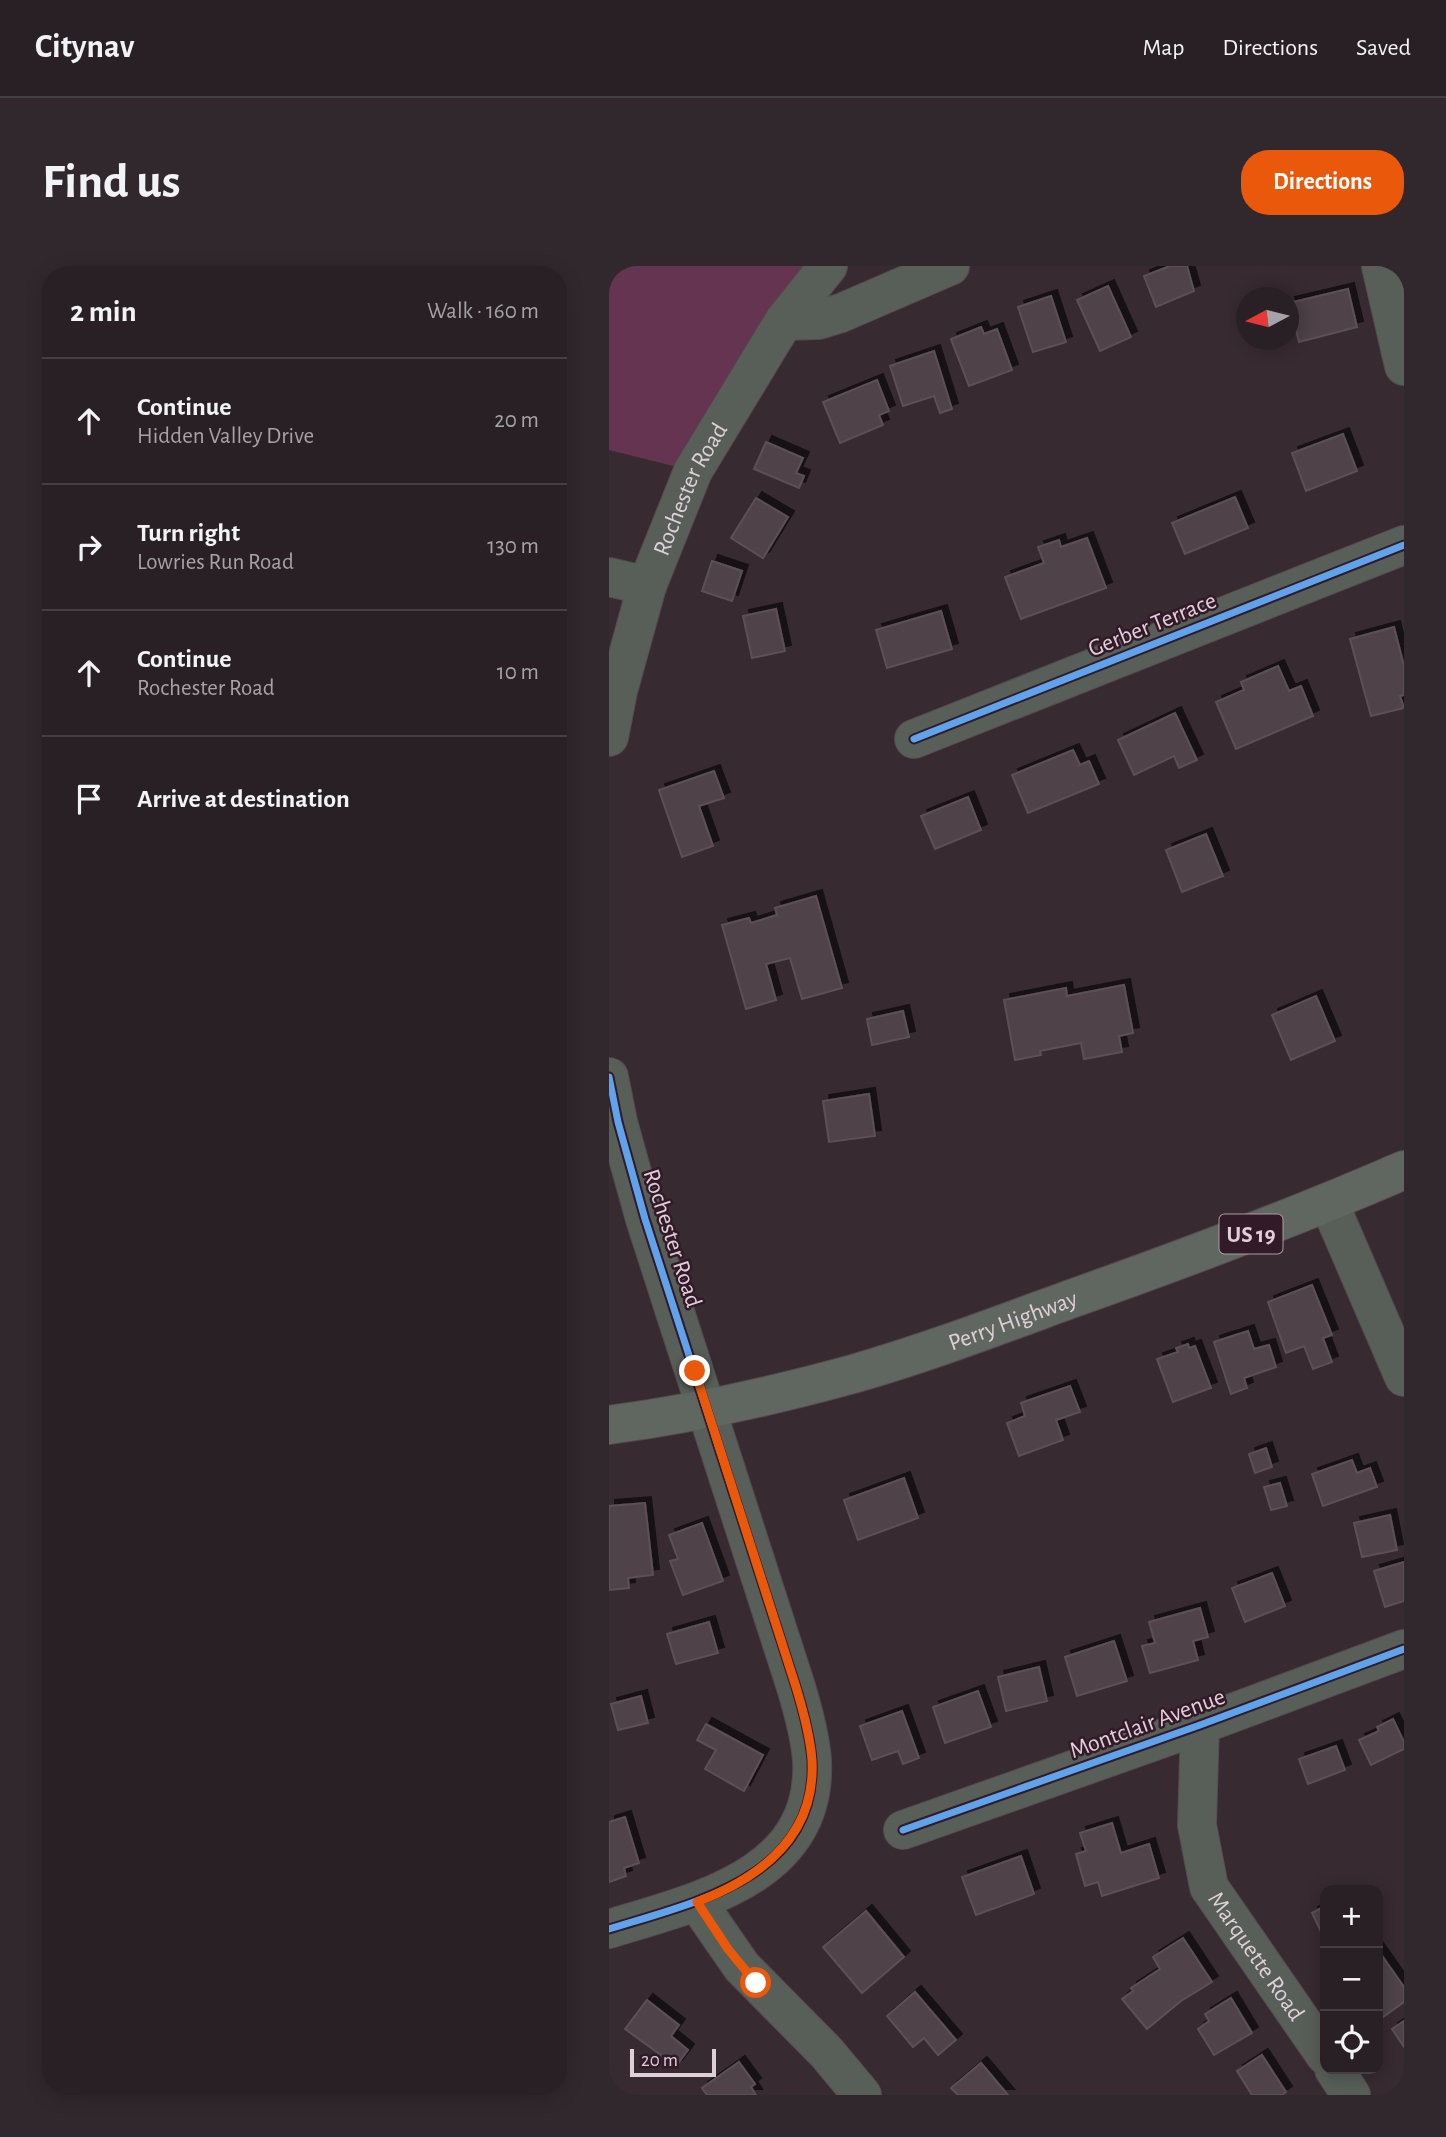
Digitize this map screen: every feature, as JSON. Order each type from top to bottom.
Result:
[{"type":"main road","name":"Perry Highway","points":[[609,1425],[707,1409],[854,1374],[935,1348],[1238,1239],[1404,1170]]},
{"type":"street","name":"Rochester Road","points":[[609,737],[618,691],[647,586],[693,471],[784,321],[828,266]]},
{"type":"street","points":[[784,321],[818,320],[841,313],[950,266]]},
{"type":"street","points":[[1381,266],[1404,366]]},
{"type":"street","name":"Gerber Terrace","points":[[914,739],[1404,545]]},
{"type":"street","points":[[609,577],[647,586]]},
{"type":"street","name":"Rochester Road","points":[[609,1077],[631,1170],[796,1687],[809,1737],[812,1761],[811,1785],[806,1807],[795,1831],[781,1851],[763,1868],[743,1882],[697,1902],[609,1929]]},
{"type":"street","points":[[1329,1203],[1404,1377]]},
{"type":"street","name":"Montclair Avenue","points":[[903,1830],[1200,1725],[1404,1649]]},
{"type":"street","name":"Marquette Road","points":[[1200,1725],[1197,1825],[1209,1887],[1320,2048]]},
{"type":"street","points":[[697,1902],[742,1967],[827,2052],[862,2095]]},
{"type":"street","points":[[1337,2074],[1351,2095]]},
{"type":"shaded area","points":[[609,266],[828,266],[693,471],[609,450]]},
{"type":"building","points":[[1170,266],[1187,266],[1194,291],[1156,307],[1144,276]]},
{"type":"building","points":[[1108,286],[1131,337],[1100,351],[1077,300]]},
{"type":"building","points":[[1348,289],[1357,327],[1299,342],[1299,301]]},
{"type":"building","points":[[1051,296],[1066,342],[1033,352],[1018,307]]},
{"type":"building","points":[[981,327],[984,334],[997,329],[1012,370],[969,386],[951,339]]},
{"type":"building","points":[[934,351],[952,409],[940,413],[934,396],[903,406],[890,366]]},
{"type":"building","points":[[877,380],[889,411],[879,415],[883,425],[840,443],[823,402]]},
{"type":"building","points":[[1343,434],[1357,471],[1306,491],[1292,453]]},
{"type":"building","points":[[766,442],[803,458],[796,473],[804,476],[799,488],[754,469]]},
{"type":"building","points":[[1235,497],[1248,528],[1185,554],[1172,523]]},
{"type":"building","points":[[756,498],[788,517],[763,558],[731,538]]},
{"type":"building","points":[[1087,538],[1106,588],[1021,619],[1005,577],[1044,563],[1038,547],[1059,540],[1061,547]]},
{"type":"building","points":[[712,561],[742,571],[732,601],[702,591]]},
{"type":"building","points":[[776,609],[785,651],[752,658],[743,616]]},
{"type":"building","points":[[941,611],[952,649],[887,668],[876,630]]},
{"type":"building","points":[[1394,627],[1404,666],[1404,695],[1400,696],[1404,708],[1371,716],[1350,639]]},
{"type":"building","points":[[1278,666],[1289,691],[1301,686],[1313,716],[1236,749],[1216,702],[1244,690],[1241,682]]},
{"type":"building","points":[[1175,713],[1197,760],[1179,768],[1174,756],[1134,775],[1118,740]]},
{"type":"building","points":[[1073,750],[1080,765],[1089,761],[1099,784],[1028,813],[1012,775]]},
{"type":"building","points":[[714,771],[724,798],[699,806],[713,846],[682,857],[659,790]]},
{"type":"building","points":[[968,797],[981,830],[935,849],[921,816]]},
{"type":"building","points":[[1206,834],[1223,876],[1182,892],[1166,850]]},
{"type":"building","points":[[816,896],[842,988],[802,999],[790,958],[766,964],[776,1000],[746,1009],[722,925],[749,918],[751,923],[777,915],[775,908]]},
{"type":"building","points":[[1124,985],[1133,1033],[1119,1036],[1122,1052],[1084,1059],[1081,1043],[1040,1051],[1041,1055],[1015,1060],[1004,1000],[1066,988],[1067,996]]},
{"type":"building","points":[[1316,996],[1335,1041],[1291,1060],[1272,1015]]},
{"type":"building","points":[[903,1011],[909,1037],[872,1045],[867,1019]]},
{"type":"building","points":[[869,1094],[875,1136],[829,1142],[823,1101]]},
{"type":"building","points":[[1312,1285],[1332,1335],[1323,1338],[1332,1362],[1313,1369],[1304,1346],[1286,1353],[1268,1302]]},
{"type":"building","points":[[1248,1331],[1254,1349],[1269,1345],[1276,1367],[1244,1378],[1247,1388],[1231,1394],[1214,1342]]},
{"type":"building","points":[[1188,1344],[1189,1348],[1195,1346],[1211,1388],[1173,1402],[1157,1359],[1178,1352],[1176,1348]]},
{"type":"building","points":[[1070,1386],[1080,1412],[1056,1420],[1063,1440],[1019,1456],[1007,1423],[1025,1416],[1021,1403]]},
{"type":"building","points":[[1266,1448],[1272,1467],[1255,1473],[1249,1454]]},
{"type":"building","points":[[1352,1460],[1357,1473],[1370,1468],[1377,1487],[1323,1506],[1312,1474]]},
{"type":"building","points":[[904,1478],[918,1518],[858,1540],[844,1500]]},
{"type":"building","points":[[1280,1483],[1287,1506],[1271,1510],[1264,1487]]},
{"type":"building","points":[[645,1503],[653,1575],[628,1578],[629,1588],[609,1590],[609,1506]]},
{"type":"building","points":[[1390,1515],[1397,1550],[1362,1557],[1354,1523]]},
{"type":"building","points":[[702,1523],[723,1581],[683,1595],[670,1561],[678,1559],[669,1535]]},
{"type":"building","points":[[1404,1562],[1404,1601],[1385,1607],[1374,1571]]},
{"type":"building","points":[[1272,1573],[1285,1606],[1245,1622],[1232,1588]]},
{"type":"building","points":[[1200,1608],[1208,1637],[1193,1641],[1198,1660],[1150,1673],[1142,1646],[1155,1643],[1149,1622]]},
{"type":"building","points":[[709,1622],[718,1653],[676,1664],[667,1634]]},
{"type":"building","points":[[1114,1641],[1127,1681],[1077,1696],[1065,1657]]},
{"type":"building","points":[[1039,1667],[1047,1701],[1006,1711],[998,1677]]},
{"type":"building","points":[[978,1691],[991,1727],[945,1743],[933,1707]]},
{"type":"building","points":[[641,1696],[648,1723],[618,1730],[611,1704]]},
{"type":"building","points":[[902,1711],[919,1758],[903,1764],[898,1751],[872,1760],[860,1726]]},
{"type":"building","points":[[1393,1719],[1404,1742],[1404,1749],[1371,1765],[1359,1740],[1379,1731],[1377,1727]]},
{"type":"building","points":[[706,1724],[763,1755],[744,1791],[705,1769],[716,1750],[697,1740]]},
{"type":"building","points":[[1336,1746],[1345,1770],[1308,1784],[1299,1759]]},
{"type":"building","points":[[625,1817],[639,1863],[624,1868],[626,1876],[609,1882],[609,1822]]},
{"type":"building","points":[[1112,1823],[1121,1853],[1149,1844],[1159,1878],[1102,1896],[1098,1882],[1085,1886],[1076,1854],[1086,1851],[1080,1833]]},
{"type":"building","points":[[1021,1856],[1034,1894],[976,1915],[962,1877]]},
{"type":"building","points":[[1320,1909],[1320,1930],[1312,1913]]},
{"type":"building","points":[[866,1911],[904,1957],[862,1993],[823,1947]]},
{"type":"building","points":[[1183,1938],[1212,1982],[1181,2001],[1147,2029],[1122,1999],[1133,1991],[1131,1988],[1160,1969],[1153,1957]]},
{"type":"building","points":[[1383,1957],[1404,1987],[1404,2002],[1383,2017]]},
{"type":"building","points":[[915,1992],[956,2040],[938,2055],[924,2038],[913,2047],[887,2016]]},
{"type":"building","points":[[1231,1998],[1252,2033],[1214,2055],[1198,2029],[1209,2021],[1205,2014]]},
{"type":"building","points":[[647,2000],[679,2025],[671,2036],[688,2050],[676,2066],[625,2029]]},
{"type":"building","points":[[1404,2021],[1404,2047],[1392,2029]]},
{"type":"building","points":[[1262,2055],[1286,2092],[1282,2095],[1252,2095],[1237,2071]]},
{"type":"building","points":[[739,2062],[755,2084],[751,2087],[756,2095],[707,2095],[702,2088]]},
{"type":"building","points":[[981,2063],[1008,2095],[958,2095],[951,2088]]},
{"type":"cycle path","points":[[914,739],[1404,545]]},
{"type":"cycle path","points":[[609,1077],[618,1122],[645,1219],[796,1687],[812,1760],[809,1800],[795,1832],[773,1858],[745,1878],[713,1895],[609,1929]]},
{"type":"cycle path","points":[[903,1830],[1200,1725],[1404,1649]]},
{"type":"route","points":[[695,1371],[804,1712],[812,1761],[811,1785],[806,1807],[795,1831],[781,1851],[743,1882],[697,1902],[728,1949],[756,1983]]}]
